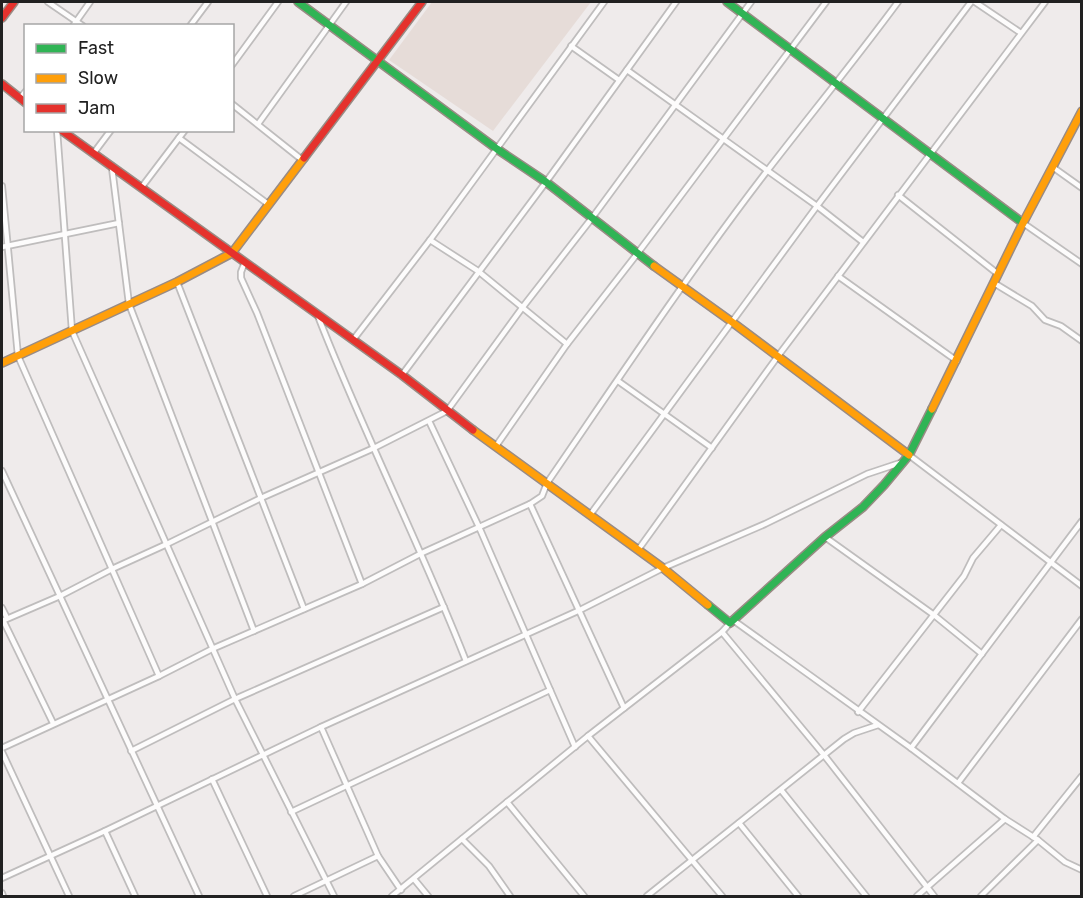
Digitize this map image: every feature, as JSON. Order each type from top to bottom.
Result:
[{"type":"street","points":[[2,18],[14,2]]},
{"type":"street","points":[[48,2],[75,23],[90,2]]},
{"type":"street","points":[[192,24],[208,2]]},
{"type":"street","points":[[234,62],[278,2]]},
{"type":"street","points":[[298,2],[497,149],[546,182],[637,254],[732,322],[1082,586]]},
{"type":"street","points":[[258,124],[346,2]]},
{"type":"street","points":[[2,363],[177,282],[232,253],[422,2]]},
{"type":"street","points":[[353,340],[430,240],[604,2]]},
{"type":"street","points":[[402,375],[676,2]]},
{"type":"street","points":[[727,2],[1023,223],[1082,264]]},
{"type":"street","points":[[4,620],[60,596],[261,498],[374,448],[447,411],[522,308],[592,219],[751,2]]},
{"type":"street","points":[[495,446],[567,344],[826,2]]},
{"type":"street","points":[[69,897],[2,750],[53,723],[159,676],[212,649],[362,584],[422,553],[530,504],[542,496],[547,483],[683,287],[767,171],[898,2]]},
{"type":"street","points":[[590,516],[817,206],[973,2],[1021,33]]},
{"type":"street","points":[[638,550],[863,242],[1045,2]]},
{"type":"street","points":[[570,46],[619,80]]},
{"type":"street","points":[[627,70],[817,206],[863,242]]},
{"type":"street","points":[[2,84],[23,101]]},
{"type":"street","points":[[234,106],[301,159]]},
{"type":"street","points":[[392,897],[588,736],[722,632],[731,621],[825,537],[863,507],[884,485],[909,455],[1023,223],[1082,111]]},
{"type":"street","points":[[59,132],[72,331],[235,699],[334,897]]},
{"type":"street","points":[[62,132],[402,375],[447,411],[663,568],[731,621],[911,748],[1005,819],[1036,838],[1065,862],[1082,870]]},
{"type":"street","points":[[93,154],[110,132]]},
{"type":"street","points":[[140,189],[184,132]]},
{"type":"street","points":[[179,138],[268,204]]},
{"type":"street","points":[[112,168],[129,304],[254,631]]},
{"type":"street","points":[[1053,168],[1082,188]]},
{"type":"street","points":[[2,186],[4,246],[18,356],[159,676]]},
{"type":"street","points":[[898,195],[998,274]]},
{"type":"street","points":[[4,246],[119,223]]},
{"type":"street","points":[[430,240],[478,271],[567,344]]},
{"type":"street","points":[[245,261],[241,278],[257,313],[362,584]]},
{"type":"street","points":[[838,276],[957,361]]},
{"type":"street","points":[[177,282],[304,609]]},
{"type":"street","points":[[994,283],[1032,306],[1045,320],[1061,326],[1082,341]]},
{"type":"street","points":[[317,315],[340,373],[422,553],[466,660]]},
{"type":"street","points":[[618,381],[712,447]]},
{"type":"street","points":[[429,421],[479,527],[575,747]]},
{"type":"street","points":[[2,878],[321,727],[580,610],[663,568],[734,538],[867,474],[902,463]]},
{"type":"street","points":[[2,471],[199,897]]},
{"type":"street","points":[[530,504],[624,708]]},
{"type":"street","points":[[911,748],[1082,522]]},
{"type":"street","points":[[858,712],[964,576],[973,558],[1001,525]]},
{"type":"street","points":[[825,537],[934,615],[982,654]]},
{"type":"street","points":[[131,751],[235,699],[444,606]]},
{"type":"street","points":[[2,608],[4,620],[53,723]]},
{"type":"street","points":[[958,783],[1082,620]]},
{"type":"street","points":[[722,632],[824,755],[934,897]]},
{"type":"street","points":[[291,812],[550,690]]},
{"type":"street","points":[[647,897],[824,755],[854,734],[878,725]]},
{"type":"street","points":[[321,727],[378,856],[401,890]]},
{"type":"street","points":[[588,736],[722,897]]},
{"type":"street","points":[[981,897],[1036,838],[1082,776]]},
{"type":"street","points":[[212,778],[267,897]]},
{"type":"street","points":[[781,790],[866,897]]},
{"type":"street","points":[[507,802],[584,897]]},
{"type":"street","points":[[917,897],[1005,819]]},
{"type":"street","points":[[739,823],[798,897]]},
{"type":"street","points":[[105,831],[135,897]]},
{"type":"street","points":[[462,839],[478,853],[510,897]]},
{"type":"street","points":[[294,897],[378,856]]},
{"type":"street","points":[[414,879],[428,897]]},
{"type":"shaded area","points":[[432,2],[591,2],[493,131],[389,60]]},
{"type":"traffic: fast","points":[[298,2],[497,149],[546,182],[654,266]]},
{"type":"traffic: fast","points":[[727,2],[1023,223]]},
{"type":"traffic: fast","points":[[708,605],[730,623],[825,537],[863,507],[909,455],[932,409]]},
{"type":"traffic: slow","points":[[932,409],[1023,223],[1082,111]]},
{"type":"traffic: slow","points":[[2,363],[177,282],[232,253],[304,158]]},
{"type":"traffic: slow","points":[[654,266],[909,455]]},
{"type":"traffic: slow","points":[[473,430],[663,568],[708,605]]},
{"type":"traffic: jam","points":[[2,18],[14,2]]},
{"type":"traffic: jam","points":[[304,158],[422,2]]},
{"type":"traffic: jam","points":[[2,84],[24,101]]},
{"type":"traffic: jam","points":[[64,132],[402,375],[473,430]]}]
